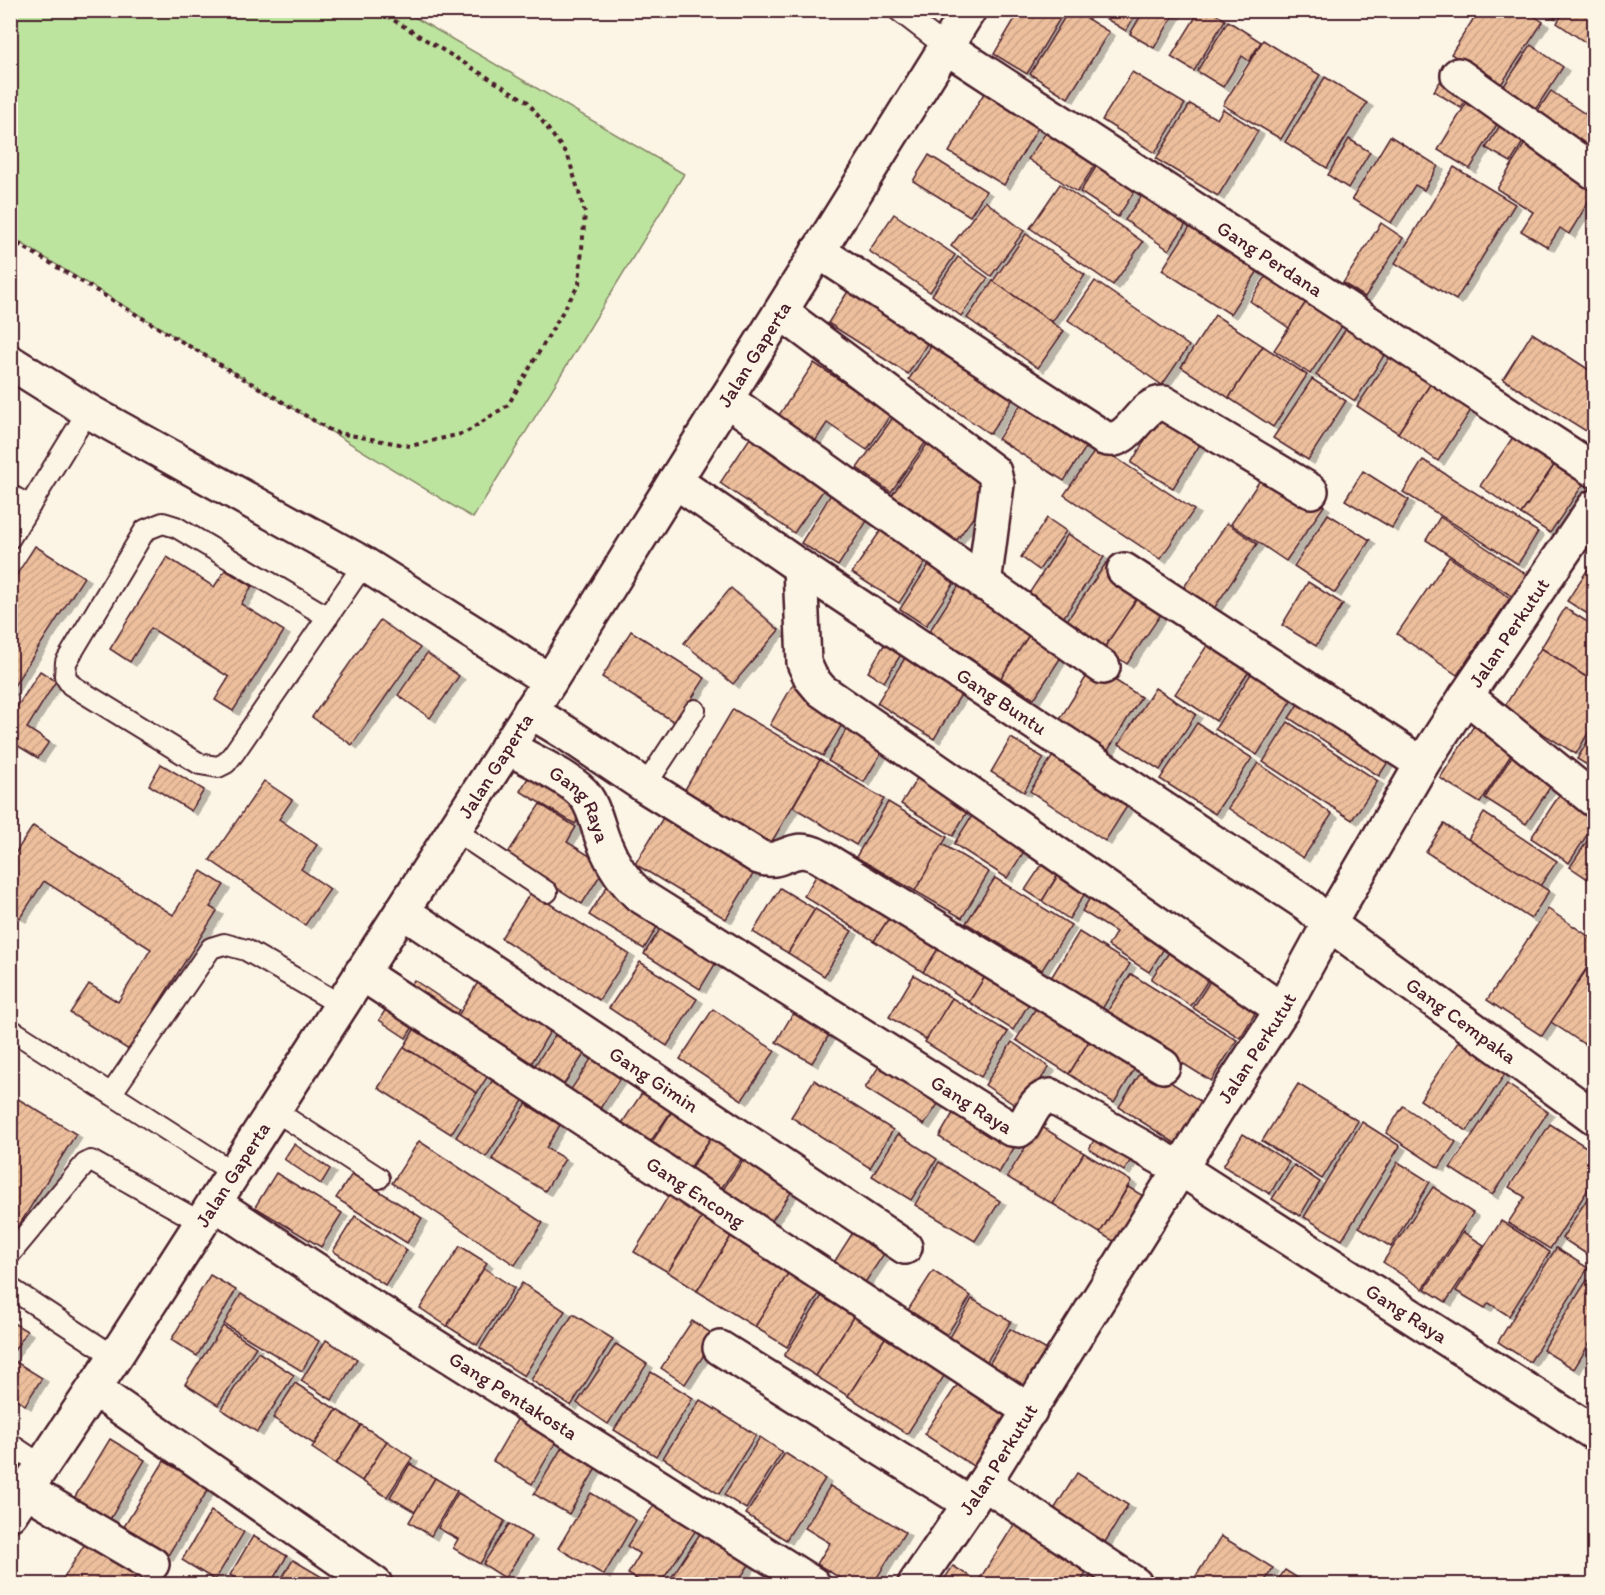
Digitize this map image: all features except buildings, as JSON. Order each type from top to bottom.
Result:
[{"type":"street","name":"Jalan Gaperta","points":[[26,1490],[115,1357],[550,681],[782,313],[818,251],[969,10]]},
{"type":"street","name":"Gang Perdana","points":[[946,47],[1594,470]]},
{"type":"street","points":[[1458,75],[1594,172]]},
{"type":"street","points":[[818,251],[1104,438],[1112,441],[1121,437],[1143,413],[1159,403],[1164,403],[1311,491]]},
{"type":"street","points":[[782,313],[994,472],[997,484],[984,584]]},
{"type":"street","points":[[10,362],[88,411],[364,564],[550,681]]},
{"type":"street","points":[[726,399],[1103,667]]},
{"type":"street","name":"Gang Buntu","points":[[675,481],[800,567],[1308,905],[1329,924]]},
{"type":"street","name":"Jalan Perkutut","points":[[915,1584],[977,1494],[1218,1108],[1282,1010],[1422,764],[1594,507]]},
{"type":"street","points":[[800,567],[804,663],[820,690],[1282,1010]]},
{"type":"street","points":[[1124,570],[1422,764]]},
{"type":"street","points":[[1466,696],[1594,800]]},
{"type":"street","points":[[530,711],[645,786],[766,859],[779,858],[803,849],[819,856],[1163,1066]]},
{"type":"street","name":"Gang Raya","points":[[507,747],[575,785],[585,796],[591,806],[605,846],[625,882],[639,895],[1011,1129],[1023,1128],[1038,1102],[1051,1095],[1181,1169],[1594,1433]]},
{"type":"street","name":"Gang Gimin","points":[[402,911],[905,1247]]},
{"type":"street","name":"Gang Cempaka","points":[[1329,924],[1594,1117]]},
{"type":"street","name":"Gang Encong","points":[[361,973],[1030,1410]]},
{"type":"street","name":"Gang Pentakosta","points":[[208,1213],[376,1309],[813,1584]]},
{"type":"street","points":[[720,1348],[1135,1584]]},
{"type":"street","points":[[94,1389],[375,1584]]},
{"type":"street","points":[[26,1490],[152,1564]]},
{"type":"lane","points":[[898,10],[946,47]]},
{"type":"lane","points":[[10,538],[88,411]]},
{"type":"lane","points":[[10,495],[30,506]]},
{"type":"lane","points":[[328,617],[176,527],[163,523],[145,530],[66,662],[65,676],[71,685],[200,764],[218,767],[234,753],[328,617],[364,564]]},
{"type":"lane","points":[[645,786],[695,710]]},
{"type":"lane","points":[[454,830],[547,892]]},
{"type":"lane","points":[[111,1094],[211,948],[224,944],[246,950],[341,1005]]},
{"type":"lane","points":[[10,1029],[234,1173]]},
{"type":"lane","points":[[274,1110],[379,1178]]},
{"type":"lane","points":[[10,1254],[85,1164],[91,1161],[208,1213]]},
{"type":"lane","points":[[10,1288],[115,1357]]},
{"type":"lane","points":[[10,1444],[26,1490]]},
{"type":"path","points":[[10,239],[333,432],[410,446],[465,433],[508,405],[579,284],[585,213],[568,156],[528,102],[377,10]]},
{"type":"green space","points":[[10,11],[404,11],[684,174],[473,518],[11,237]]}]
